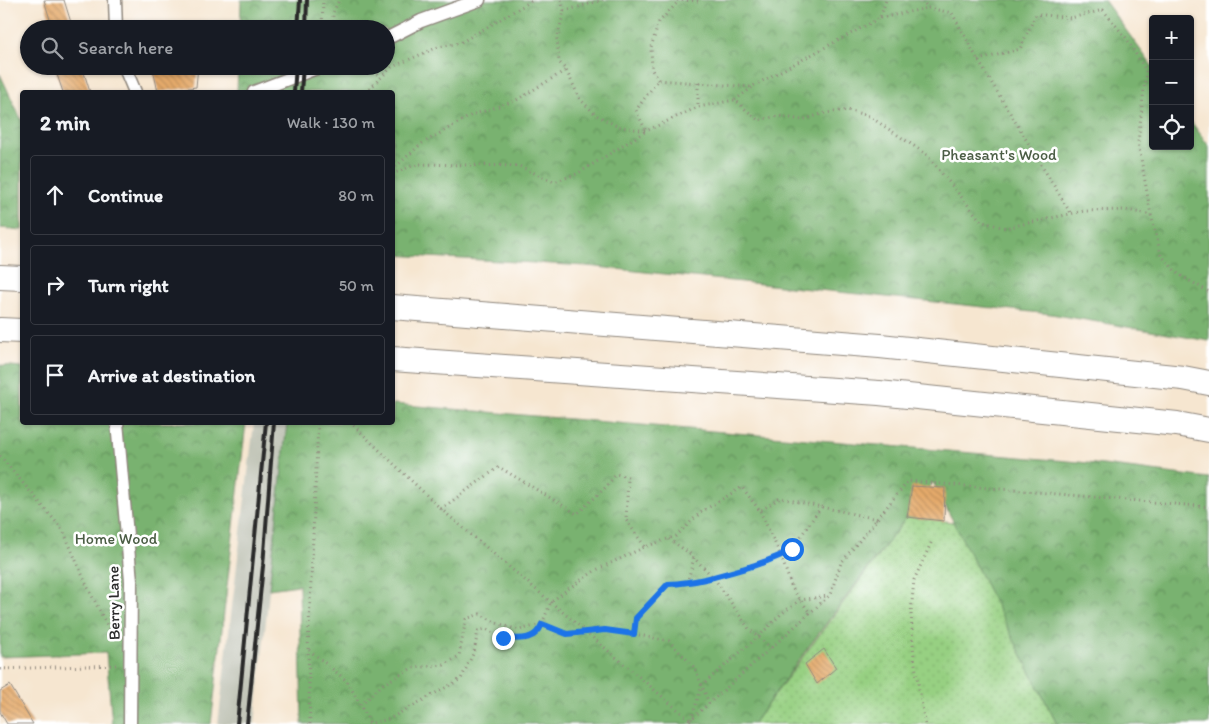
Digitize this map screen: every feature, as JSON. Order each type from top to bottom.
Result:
[{"type":"highway","points":[[0,276],[20,278]]},
{"type":"highway","points":[[396,307],[880,346],[1183,378],[1209,383]]},
{"type":"highway","points":[[0,330],[20,331]]},
{"type":"highway","points":[[395,359],[879,393],[1168,423],[1209,430]]},
{"type":"street","points":[[115,0],[115,20]]},
{"type":"street","points":[[395,34],[421,21],[480,0]]},
{"type":"street","points":[[128,75],[134,90]]},
{"type":"street","points":[[259,90],[298,75]]},
{"type":"street","name":"Berry Lane","points":[[117,425],[131,581],[130,724]]},
{"type":"path","points":[[322,20],[323,0]]},
{"type":"path","points":[[333,20],[333,13],[339,0]]},
{"type":"path","points":[[395,65],[438,47],[460,43],[533,0]]},
{"type":"path","points":[[560,0],[564,11],[557,39],[559,62],[566,70],[580,99],[596,115],[617,126],[646,131]]},
{"type":"path","points":[[564,11],[603,0]]},
{"type":"path","points":[[658,80],[652,70],[651,47],[659,22],[678,0],[700,0]]},
{"type":"path","points":[[880,18],[886,0]]},
{"type":"path","points":[[922,0],[928,8]]},
{"type":"path","points":[[395,173],[417,164],[519,166],[554,182],[577,174],[646,131],[698,107],[735,100],[756,84],[880,18],[928,8],[952,13],[978,60],[1071,214]]},
{"type":"path","points":[[978,60],[1020,49],[1036,14],[1071,18],[1103,10],[1127,39],[1146,71],[1138,142],[1161,255],[1178,274],[1209,292]]},
{"type":"path","points":[[395,167],[422,144],[472,115],[516,101],[566,70]]},
{"type":"path","points":[[368,90],[383,75]]},
{"type":"path","points":[[658,80],[751,88],[756,84]]},
{"type":"path","points":[[646,131],[636,110],[658,80]]},
{"type":"path","points":[[698,83],[698,107]]},
{"type":"path","points":[[735,100],[758,120],[779,116],[802,120],[825,113],[848,110],[869,116],[926,154],[981,221],[1005,228],[1084,211],[1126,210],[1152,215]]},
{"type":"path","points":[[310,724],[308,649],[318,425]]},
{"type":"path","points":[[353,425],[441,509],[690,722]]},
{"type":"path","points":[[0,456],[63,530],[86,586],[118,646]]},
{"type":"path","points":[[441,509],[499,467],[577,514],[606,487],[616,474],[628,477],[626,520],[645,547]]},
{"type":"path","points":[[686,724],[830,595],[841,563],[908,481],[1209,507]]},
{"type":"path","points":[[308,649],[347,680],[370,724],[389,719],[462,679],[474,652],[478,631],[486,629],[503,638],[527,640],[539,631],[551,602],[596,570],[645,547],[676,536],[701,512],[742,487],[760,511],[781,556],[792,588],[810,613]]},
{"type":"path","points":[[760,511],[780,498],[877,520]]},
{"type":"path","points":[[634,634],[636,618],[668,584],[714,578],[781,556],[792,549],[821,507]]},
{"type":"path","points":[[668,539],[689,553],[714,578],[749,629],[771,648]]},
{"type":"path","points":[[925,724],[914,658],[911,613],[914,580],[932,541]]},
{"type":"path","points":[[687,583],[694,558]]},
{"type":"path","points":[[690,722],[702,685],[758,637],[781,614],[800,600],[830,595]]},
{"type":"path","points":[[361,705],[383,684],[412,668],[444,665],[459,656],[466,619],[480,614],[497,623],[519,630],[542,624],[567,634],[605,630],[669,641],[695,668],[709,703]]},
{"type":"path","points":[[0,668],[130,665]]},
{"type":"shaded area","points":[[254,425],[287,425],[255,724],[218,724]]},
{"type":"green space","name":"Pheasant's Wood","points":[[241,0],[1104,0],[1149,62],[1149,150],[1194,150],[1194,125],[1209,146],[1209,341],[1051,314],[587,266],[395,255],[395,90],[237,90],[238,75],[395,75],[395,20],[240,20]]},
{"type":"green space","points":[[0,74],[20,117],[20,230],[0,228]]},
{"type":"green space","name":"Home Wood","points":[[0,365],[20,367],[20,425],[246,425],[211,724],[112,724],[106,653],[0,657]]},
{"type":"green space","points":[[395,404],[1079,462],[1209,478],[1209,724],[1057,724],[933,482],[753,724],[302,724],[299,585],[269,589],[287,425],[395,425]]},
{"type":"green space","points":[[907,517],[954,522],[1057,724],[753,724]]},
{"type":"building","points":[[44,0],[64,0],[70,20],[50,20]]},
{"type":"building","points":[[57,75],[85,75],[89,90],[62,90]]},
{"type":"building","points":[[154,75],[197,75],[196,87],[158,90]]},
{"type":"building","points":[[912,486],[945,488],[944,521],[907,517]]},
{"type":"building","points":[[824,649],[836,668],[817,684],[805,664]]},
{"type":"building","points":[[10,685],[33,724],[7,724],[0,712],[0,691]]},
{"type":"railway","points":[[299,20],[300,0]]},
{"type":"railway","points":[[306,20],[307,0]]},
{"type":"railway","points":[[294,90],[295,75]]},
{"type":"railway","points":[[301,90],[302,75]]},
{"type":"railway","points":[[237,724],[266,425]]},
{"type":"railway","points":[[247,724],[263,566],[274,425]]},
{"type":"route","points":[[503,638],[527,640],[539,631],[542,624],[567,634],[605,630],[634,634],[636,618],[668,584],[714,578],[781,556],[792,549]]}]
